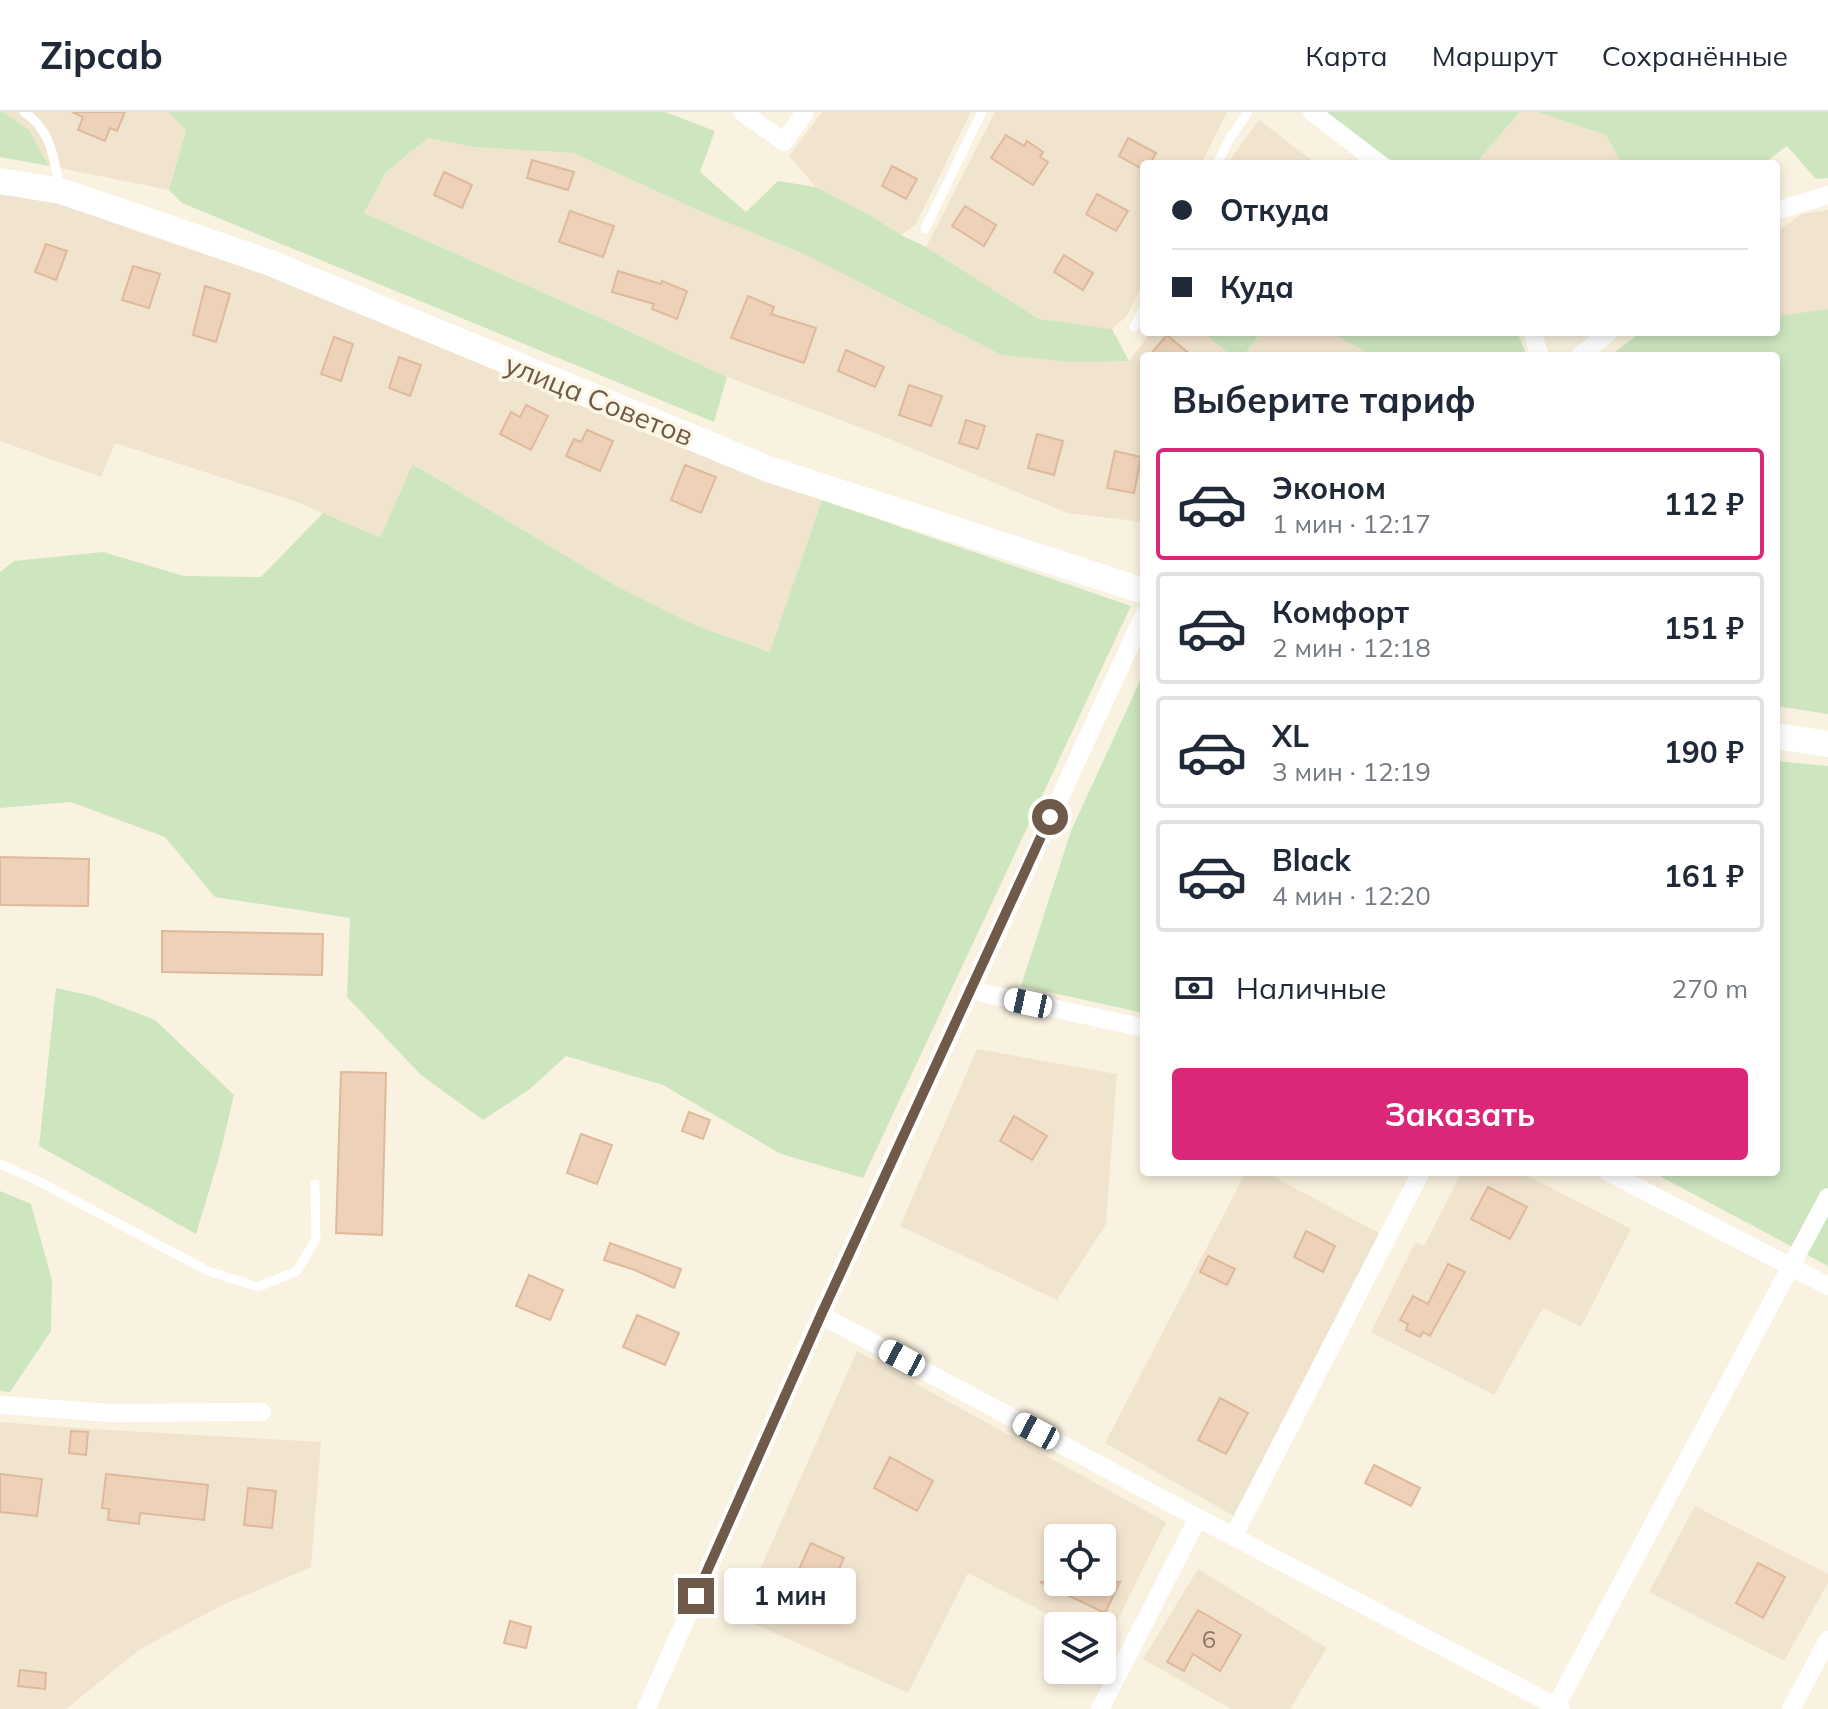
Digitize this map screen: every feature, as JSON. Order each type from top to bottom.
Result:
[{"type":"main road","name":"улица Советов","points":[[0,181],[61,191],[268,262],[768,469],[1140,590]]},
{"type":"main road","points":[[1780,737],[1828,744]]},
{"type":"street","points":[[742,112],[784,142],[805,112]]},
{"type":"street","points":[[1312,112],[1375,160]]},
{"type":"street","points":[[1780,210],[1828,195]]},
{"type":"street","points":[[1585,352],[1604,336]]},
{"type":"street","points":[[646,1709],[821,1315],[1140,624]]},
{"type":"street","points":[[969,990],[1140,1027]]},
{"type":"street","points":[[1234,1535],[1419,1176]]},
{"type":"street","points":[[1616,1176],[1828,1286]]},
{"type":"street","points":[[821,1315],[1558,1708],[1828,1197]]},
{"type":"street","points":[[0,1405],[110,1413],[262,1412]]},
{"type":"street","points":[[1100,1709],[1198,1518]]},
{"type":"street","points":[[1791,1709],[1828,1640]]},
{"type":"street","points":[[1519,1709],[1528,1692]]},
{"type":"lane","points":[[24,112],[35,119],[49,140],[61,191]]},
{"type":"lane","points":[[925,229],[982,112]]},
{"type":"lane","points":[[1219,160],[1248,112]]},
{"type":"lane","points":[[1134,327],[1140,315]]},
{"type":"lane","points":[[0,1164],[208,1271],[258,1287],[297,1271],[316,1239],[315,1184]]},
{"type":"shaded area","points":[[3,112],[168,112],[186,129],[169,190],[49,166],[29,130]]},
{"type":"shaded area","points":[[822,112],[971,112],[916,224],[901,235],[816,187],[789,156]]},
{"type":"shaded area","points":[[995,112],[1227,112],[1203,160],[1140,160],[1140,289],[1127,316],[1112,329],[1039,319],[926,247]]},
{"type":"shaded area","points":[[1520,112],[1538,112],[1606,135],[1620,160],[1478,160]]},
{"type":"shaded area","points":[[1259,120],[1312,160],[1230,160]]},
{"type":"shaded area","points":[[428,138],[473,147],[573,153],[804,254],[1129,361],[1148,336],[1207,336],[1227,352],[1140,352],[1140,522],[1067,513],[875,433],[727,377],[364,213],[386,172]]},
{"type":"shaded area","points":[[0,193],[59,203],[261,272],[822,500],[771,652],[697,626],[616,586],[414,464],[380,539],[297,502],[115,443],[101,477],[0,441]]},
{"type":"shaded area","points":[[1828,210],[1828,309],[1780,315],[1780,229],[1802,214]]},
{"type":"shaded area","points":[[1258,336],[1336,336],[1366,352],[1246,352]]},
{"type":"shaded area","points":[[977,1049],[1117,1074],[1106,1224],[1057,1300],[900,1226]]},
{"type":"shaded area","points":[[1244,1176],[1272,1176],[1379,1233],[1234,1516],[1105,1443]]},
{"type":"shaded area","points":[[1460,1176],[1528,1176],[1631,1229],[1581,1327],[1543,1308],[1494,1395],[1371,1332],[1415,1242],[1424,1246]]},
{"type":"shaded area","points":[[857,1351],[1166,1522],[1116,1624],[1116,1612],[1044,1612],[968,1573],[908,1693],[739,1617]]},
{"type":"shaded area","points":[[0,1422],[321,1442],[311,1567],[219,1607],[140,1649],[66,1709],[0,1709]]},
{"type":"shaded area","points":[[1695,1506],[1828,1574],[1828,1583],[1784,1661],[1649,1592]]},
{"type":"shaded area","points":[[1198,1569],[1327,1648],[1290,1709],[1231,1709],[1143,1659]]},
{"type":"green space","points":[[0,112],[29,130],[49,166],[0,157]]},
{"type":"green space","points":[[168,112],[665,112],[715,131],[700,172],[746,212],[778,181],[816,187],[926,247],[1039,319],[1112,329],[1129,361],[1071,362],[1002,355],[804,254],[573,153],[473,147],[428,138],[386,172],[364,213],[727,377],[714,422],[182,203],[169,190],[186,130]]},
{"type":"green space","points":[[1321,112],[1520,112],[1478,160],[1391,160],[1354,138]]},
{"type":"green space","points":[[1538,112],[1828,112],[1828,178],[1816,179],[1787,146],[1768,160],[1620,160],[1606,135]]},
{"type":"green space","points":[[1828,309],[1828,714],[1780,707],[1780,352],[1615,352],[1636,336],[1780,336],[1780,315]]},
{"type":"green space","points":[[1207,336],[1258,336],[1246,352],[1227,352]]},
{"type":"green space","points":[[1336,336],[1519,336],[1525,352],[1366,352]]},
{"type":"green space","points":[[413,464],[616,586],[697,626],[770,652],[822,500],[1131,606],[863,1178],[781,1154],[663,1085],[566,1056],[530,1089],[483,1120],[421,1075],[347,997],[350,918],[215,897],[165,837],[71,802],[0,808],[0,572],[14,561],[103,552],[184,576],[261,577],[323,513],[380,538]]},
{"type":"green space","points":[[1140,681],[1140,1012],[1021,986],[1071,831]]},
{"type":"green space","points":[[1780,761],[1828,766],[1828,1266],[1659,1176],[1780,1176]]},
{"type":"green space","points":[[56,988],[93,996],[155,1020],[234,1095],[196,1234],[39,1146]]},
{"type":"green space","points":[[0,1191],[31,1204],[52,1280],[51,1331],[10,1392],[0,1391]]},
{"type":"building","points":[[72,112],[125,112],[117,131],[110,128],[105,141],[78,130],[83,117]]},
{"type":"building","points":[[1006,135],[1024,146],[1027,141],[1043,152],[1040,157],[1048,162],[1033,185],[991,158]]},
{"type":"building","points":[[1128,138],[1156,153],[1152,160],[1140,160],[1140,168],[1119,156]]},
{"type":"building","points":[[532,160],[574,172],[568,190],[527,178]]},
{"type":"building","points":[[892,166],[917,179],[906,199],[882,186]]},
{"type":"building","points":[[444,172],[472,185],[462,208],[434,195]]},
{"type":"building","points":[[1097,194],[1128,211],[1116,231],[1086,214]]},
{"type":"building","points":[[965,206],[996,225],[984,246],[952,226]]},
{"type":"building","points":[[570,211],[614,226],[603,257],[559,242]]},
{"type":"building","points":[[46,244],[67,251],[56,280],[35,272]]},
{"type":"building","points":[[1064,255],[1093,273],[1083,290],[1054,272]]},
{"type":"building","points":[[133,266],[160,274],[149,308],[122,300]]},
{"type":"building","points":[[618,271],[661,284],[662,281],[687,291],[677,319],[652,309],[654,304],[612,292]]},
{"type":"building","points":[[205,286],[230,294],[216,342],[193,335]]},
{"type":"building","points":[[748,296],[774,307],[771,314],[816,328],[804,363],[731,338]]},
{"type":"building","points":[[1168,336],[1187,352],[1152,352]]},
{"type":"building","points":[[334,337],[353,344],[341,381],[321,374]]},
{"type":"building","points":[[846,350],[884,367],[875,387],[838,371]]},
{"type":"building","points":[[399,357],[421,365],[410,396],[389,388]]},
{"type":"building","points":[[909,385],[942,396],[931,426],[899,415]]},
{"type":"building","points":[[526,405],[548,416],[531,450],[500,434],[511,412],[520,417]]},
{"type":"building","points":[[966,420],[985,426],[978,449],[959,443]]},
{"type":"building","points":[[587,430],[613,441],[600,471],[566,456],[574,439],[581,442]]},
{"type":"building","points":[[1037,434],[1063,441],[1054,475],[1028,468]]},
{"type":"building","points":[[1115,451],[1140,457],[1134,493],[1107,488]]},
{"type":"building","points":[[685,465],[716,477],[701,513],[671,500]]},
{"type":"building","points":[[0,857],[89,859],[88,906],[0,905]]},
{"type":"building","points":[[162,931],[323,934],[322,975],[162,972]]},
{"type":"building","points":[[341,1072],[386,1073],[382,1235],[336,1233]]},
{"type":"building","points":[[689,1112],[710,1120],[703,1139],[682,1131]]},
{"type":"building","points":[[1014,1116],[1047,1136],[1032,1160],[1000,1141]]},
{"type":"building","points":[[581,1134],[612,1145],[597,1184],[567,1173]]},
{"type":"building","points":[[1488,1187],[1527,1207],[1510,1239],[1471,1219]]},
{"type":"building","points":[[1306,1231],[1335,1246],[1323,1272],[1294,1257]]},
{"type":"building","points":[[610,1243],[681,1269],[674,1288],[604,1260]]},
{"type":"building","points":[[1208,1256],[1235,1269],[1227,1285],[1200,1272]]},
{"type":"building","points":[[1448,1264],[1465,1272],[1430,1336],[1423,1332],[1420,1337],[1406,1330],[1408,1324],[1400,1320],[1413,1296],[1428,1304]]},
{"type":"building","points":[[529,1275],[563,1290],[550,1320],[516,1306]]},
{"type":"building","points":[[637,1315],[679,1333],[665,1365],[623,1347]]},
{"type":"building","points":[[1220,1398],[1248,1413],[1226,1454],[1198,1440]]},
{"type":"building","points":[[71,1431],[88,1432],[86,1455],[69,1453]]},
{"type":"building","points":[[890,1457],[933,1481],[917,1511],[874,1488]]},
{"type":"building","points":[[1374,1465],[1420,1488],[1411,1506],[1365,1483]]},
{"type":"building","points":[[0,1474],[42,1479],[37,1516],[0,1512]]},
{"type":"building","points":[[106,1474],[208,1485],[204,1520],[140,1513],[139,1524],[108,1520],[109,1509],[102,1508]]},
{"type":"building","points":[[248,1488],[276,1491],[272,1528],[244,1525]]},
{"type":"building","points":[[811,1543],[844,1558],[834,1580],[821,1574],[816,1587],[795,1578]]},
{"type":"building","points":[[1758,1563],[1785,1577],[1763,1618],[1736,1603]]},
{"type":"building","points":[[1069,1596],[1113,1596],[1103,1612]]},
{"type":"building","points":[[1198,1610],[1241,1635],[1220,1671],[1193,1654],[1184,1671],[1167,1662]]},
{"type":"building","points":[[510,1621],[531,1627],[526,1648],[504,1643]]},
{"type":"building","points":[[20,1670],[46,1673],[45,1689],[18,1686]]},
{"type":"route","points":[[696,1596],[821,1315],[1050,817]]}]
